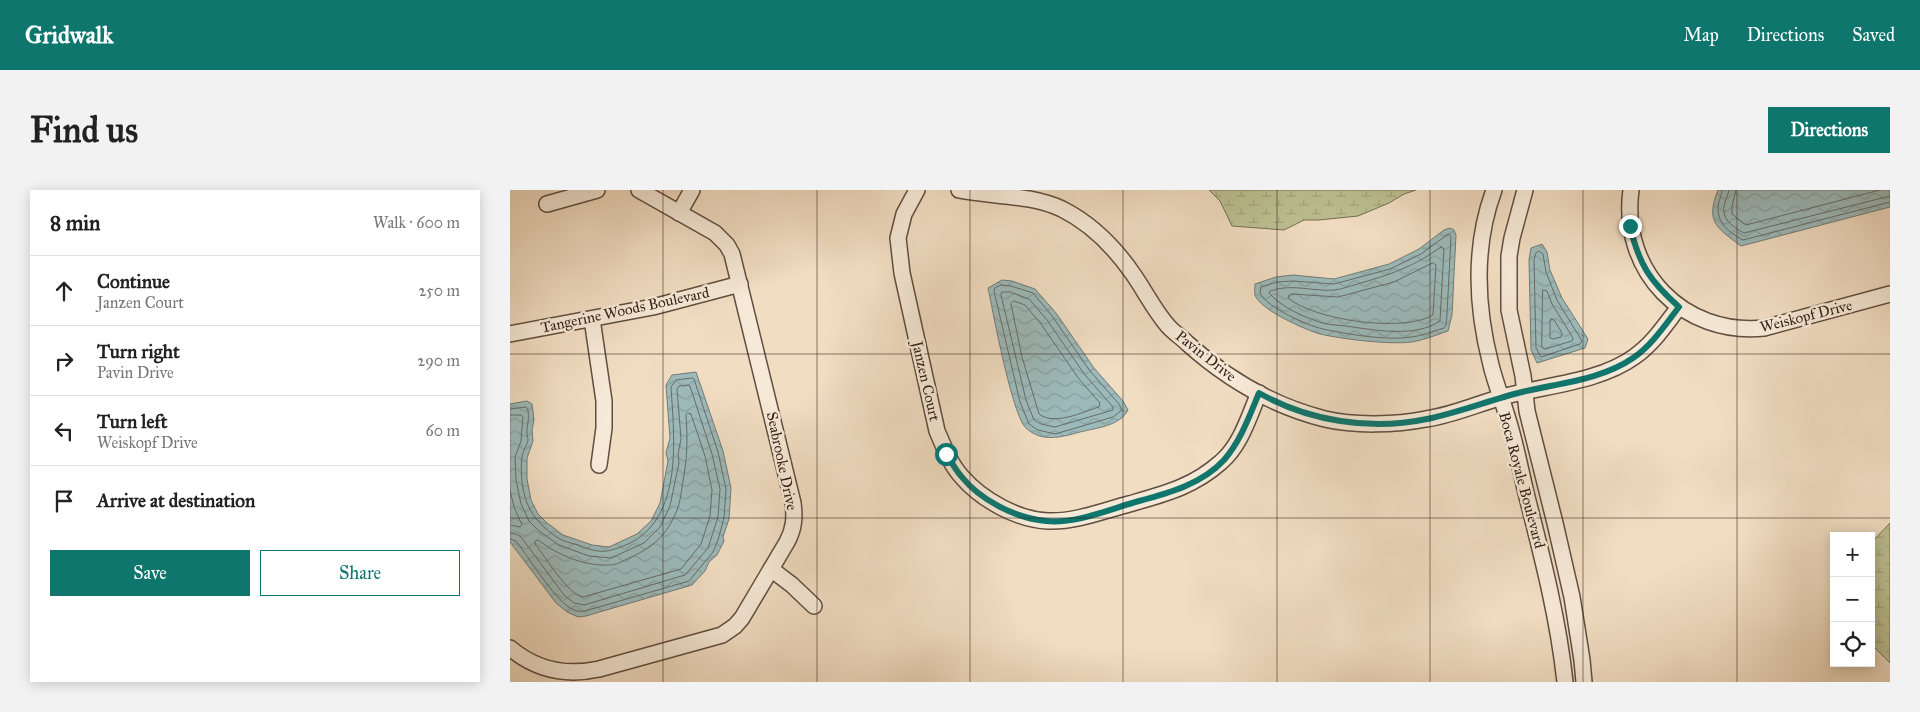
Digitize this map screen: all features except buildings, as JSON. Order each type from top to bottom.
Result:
[{"type":"street","points":[[548,204],[597,190]]},
{"type":"street","name":"Seabrooke Drive","points":[[510,648],[523,658],[545,668],[562,672],[580,672],[599,669],[717,637],[728,631],[742,618],[792,530],[794,512],[734,260],[727,245],[715,233],[639,190]]},
{"type":"street","points":[[679,213],[692,190]]},
{"type":"street","name":"Janzen Court","points":[[917,190],[904,214],[898,238],[902,273],[940,438],[946,454],[962,477],[982,496],[1012,513],[1047,521],[1075,519],[1178,490],[1203,476],[1223,461],[1243,433],[1259,393]]},
{"type":"street","name":"Pavin Drive","points":[[959,190],[1028,198],[1061,209],[1086,224],[1113,249],[1133,274],[1168,326],[1223,373],[1289,408],[1320,417],[1361,423],[1426,419],[1460,411],[1525,391],[1597,374],[1624,364],[1634,357],[1653,341],[1679,307]]},
{"type":"street","name":"Boca Royale Boulevard","points":[[1494,190],[1486,215],[1481,243],[1478,285],[1486,345],[1500,398],[1507,414],[1548,577],[1561,641],[1565,682]]},
{"type":"street","name":"Boca Royale Boulevard","points":[[1525,190],[1512,238],[1508,276],[1509,310],[1525,391],[1527,411],[1556,523],[1572,597],[1584,682]]},
{"type":"street","name":"Weiskopf Drive","points":[[1631,190],[1630,226],[1642,264],[1650,278],[1679,307],[1696,317],[1715,324],[1748,329],[1782,324],[1890,294]]},
{"type":"street","name":"Tangerine Woods Boulevard","points":[[510,334],[653,307],[740,284]]},
{"type":"street","points":[[592,318],[604,401],[604,428],[599,465]]},
{"type":"street","points":[[771,569],[792,585],[814,606]]},
{"type":"green space","points":[[1209,190],[1416,190],[1358,216],[1304,220],[1284,230],[1232,226],[1220,201]]},
{"type":"green space","points":[[1890,523],[1890,663],[1875,648],[1875,539]]},
{"type":"water","points":[[1718,190],[1890,190],[1890,207],[1741,246],[1720,229],[1713,217],[1714,201]]},
{"type":"water","points":[[1450,228],[1454,230],[1456,235],[1452,315],[1448,331],[1434,336],[1412,342],[1392,343],[1353,340],[1320,334],[1274,313],[1265,307],[1255,295],[1255,284],[1276,277],[1293,275],[1334,279],[1389,264],[1419,249],[1444,230]]},
{"type":"water","points":[[1542,244],[1547,252],[1550,270],[1562,298],[1588,339],[1585,348],[1537,363],[1531,350],[1529,260],[1531,248]]},
{"type":"water","points":[[1002,280],[1012,281],[1035,289],[1056,313],[1094,368],[1123,401],[1128,410],[1119,420],[1107,426],[1052,438],[1039,436],[1026,428],[1015,404],[1009,384],[988,288]]},
{"type":"water","points":[[696,372],[723,451],[731,488],[729,519],[723,537],[724,541],[717,555],[709,562],[705,571],[692,585],[586,616],[578,617],[567,612],[556,603],[510,542],[510,404],[527,401],[532,404],[534,420],[532,430],[533,441],[527,458],[527,479],[531,500],[538,514],[563,535],[592,545],[609,547],[637,534],[651,521],[660,503],[668,461],[666,453],[670,438],[666,385],[672,375]]},
{"type":"route","points":[[946,454],[962,477],[982,496],[1012,513],[1047,521],[1075,519],[1178,490],[1203,476],[1223,461],[1243,433],[1259,393],[1289,408],[1327,419],[1361,423],[1402,422],[1426,419],[1460,411],[1525,391],[1537,390],[1612,370],[1634,357],[1653,341],[1679,307],[1650,278],[1634,244],[1630,226]]}]
